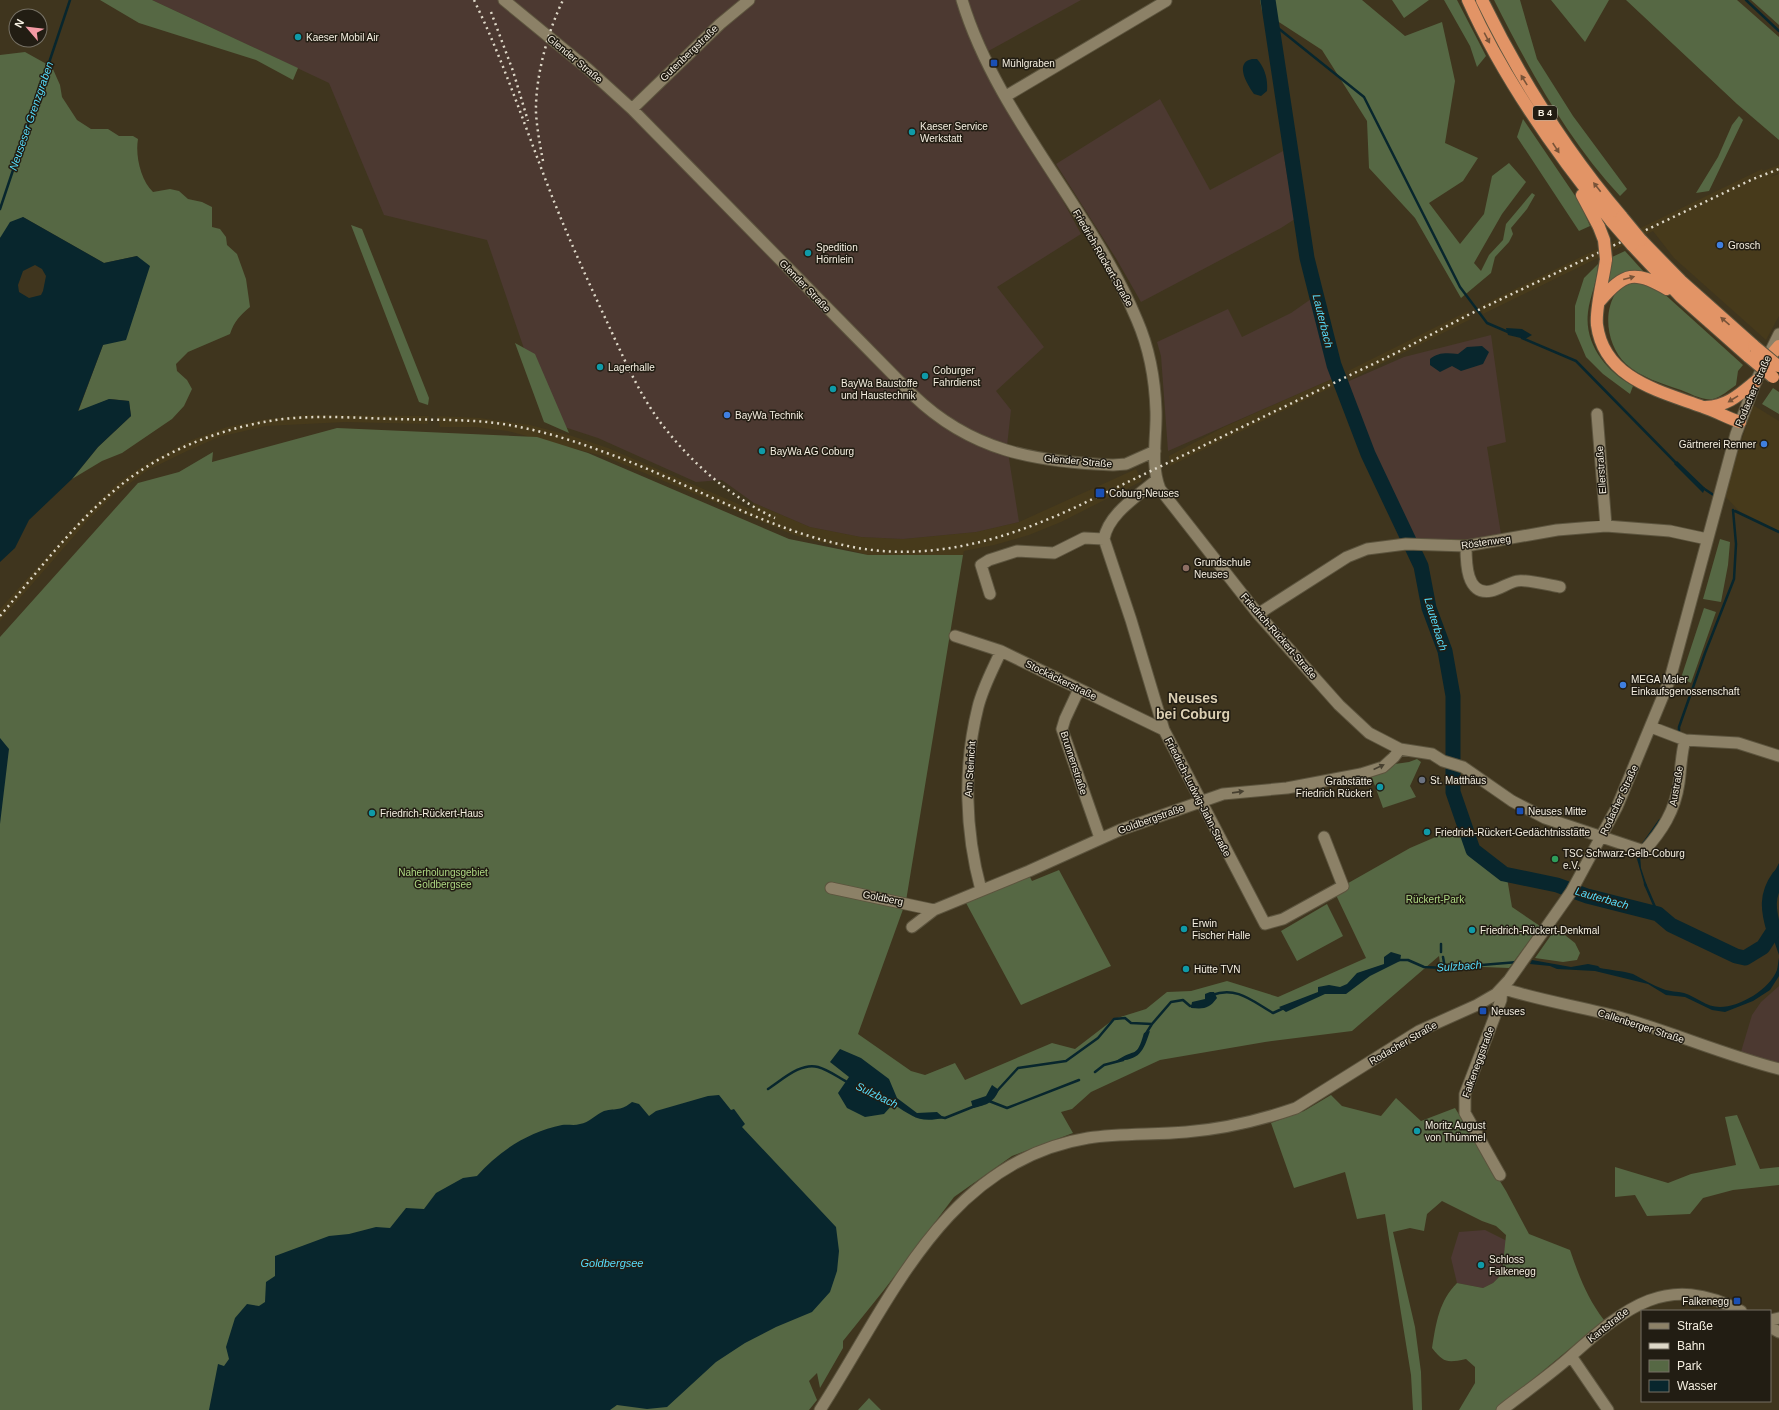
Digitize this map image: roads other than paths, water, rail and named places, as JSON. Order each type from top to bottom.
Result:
[{"type":"highway","name":"B 4","points":[[1468,0],[1499,59],[1565,162],[1637,242],[1680,296],[1777,373]]},
{"type":"highway","name":"B 4","points":[[1482,0],[1521,76],[1554,128],[1617,220]]},
{"type":"highway","points":[[1565,162],[1599,227],[1604,240],[1606,259],[1600,301],[1596,314],[1600,340],[1613,364],[1638,382],[1740,422]]},
{"type":"highway","name":"B 4","points":[[1637,242],[1681,281],[1752,352]]},
{"type":"highway","points":[[1600,301],[1618,281],[1634,276],[1642,276],[1680,296]]},
{"type":"highway","points":[[1766,361],[1779,346]]},
{"type":"highway","points":[[1705,407],[1727,403],[1756,380]]},
{"type":"street","name":"Glender Straße","points":[[504,0],[588,69],[632,109],[913,395],[945,423],[987,445],[1035,457],[1113,465],[1126,464],[1155,451]]},
{"type":"street","name":"Gutenbergstraße","points":[[632,109],[720,24],[749,0]]},
{"type":"street","name":"Friedrich-Rückert-Straße","points":[[962,0],[983,54],[1006,96],[1108,262],[1137,319],[1147,346],[1154,378],[1156,412],[1156,480],[1160,489],[1258,614],[1358,725],[1369,733],[1400,749],[1432,754],[1443,761],[1456,764],[1525,808],[1545,818],[1602,838]]},
{"type":"street","points":[[1006,96],[1166,2]]},
{"type":"street","name":"Rodacher Straße","points":[[820,1410],[887,1298],[918,1252],[952,1212],[989,1179],[1012,1164],[1038,1152],[1074,1140],[1216,1128],[1277,1114],[1296,1108],[1418,1031],[1484,1001],[1502,988],[1518,969],[1572,889],[1602,838],[1651,727],[1670,679],[1706,539],[1740,422],[1756,380],[1779,334]]},
{"type":"street","name":"Ellerstraße","points":[[1597,414],[1606,526]]},
{"type":"street","points":[[990,594],[981,565],[989,560],[1017,551],[1054,553],[1084,538],[1104,540],[1107,526],[1116,515],[1156,480]]},
{"type":"street","name":"Röstenweg","points":[[1258,614],[1347,557],[1367,549],[1409,544],[1466,546],[1558,530],[1606,526],[1670,531],[1706,539]]},
{"type":"street","name":"Friedrich-Ludwig-Jahn-Straße","points":[[1104,540],[1131,620],[1164,730],[1265,924],[1283,919],[1343,886],[1324,836]]},
{"type":"street","points":[[1466,546],[1468,575],[1474,585],[1479,589],[1490,591],[1518,581],[1560,587]]},
{"type":"street","name":"Stockäckerstraße","points":[[955,636],[1001,651],[1164,730]]},
{"type":"street","name":"Am Steinicht","points":[[981,890],[970,841],[968,782],[972,741],[978,706],[1001,651]]},
{"type":"street","name":"Brunnenstraße","points":[[1079,689],[1062,729],[1100,838]]},
{"type":"street","points":[[1651,727],[1680,739],[1738,743],[1779,756]]},
{"type":"street","name":"Austraße","points":[[1602,838],[1639,849],[1659,835],[1670,816],[1676,801],[1680,739]]},
{"type":"street","name":"Goldbergstraße","points":[[912,927],[934,910],[1056,859],[1100,838],[1223,794],[1287,788],[1361,774],[1383,767],[1400,749]]},
{"type":"street","name":"Goldberg","points":[[831,888],[934,910]]},
{"type":"street","name":"Callenberger Straße","points":[[1502,988],[1523,995],[1629,1020],[1744,1060],[1779,1069]]},
{"type":"street","name":"Falkeneggstraße","points":[[1500,1175],[1464,1108],[1465,1094],[1501,1000],[1502,988]]},
{"type":"street","name":"Kantstraße","points":[[1502,1410],[1571,1356],[1601,1329],[1630,1308],[1648,1300],[1667,1296],[1703,1296],[1714,1299],[1739,1310]]},
{"type":"street","points":[[1571,1356],[1608,1410]]},
{"type":"water","points":[[1257,59],[1260,62],[1267,82],[1267,91],[1261,96],[1254,94],[1248,85],[1244,74],[1244,65],[1247,61]]},
{"type":"water","points":[[23,217],[104,263],[137,256],[150,266],[126,340],[103,345],[78,411],[109,399],[129,401],[131,416],[98,447],[72,479],[29,520],[15,548],[0,562],[0,238],[10,222]],"holes":[[[35,265],[42,269],[46,276],[41,295],[29,298],[19,292],[18,285],[23,271]]]},
{"type":"water","points":[[1506,328],[1522,329],[1532,335],[1525,339],[1508,335]]},
{"type":"water","points":[[1482,346],[1489,352],[1483,364],[1461,371],[1452,366],[1440,372],[1430,365],[1430,359],[1436,355],[1447,353],[1458,354],[1467,347]]},
{"type":"water","points":[[1677,461],[1705,488],[1703,493],[1674,464]]},
{"type":"water","points":[[0,738],[9,749],[0,824]]},
{"type":"water","points":[[1450,769],[1456,771],[1456,793],[1451,798]]},
{"type":"water","points":[[1635,852],[1640,855],[1641,868],[1647,886],[1645,887]]},
{"type":"water","points":[[1779,863],[1779,885],[1775,891],[1773,905],[1779,934],[1779,955],[1770,929],[1765,901],[1768,883]]},
{"type":"water","points":[[1537,878],[1566,885],[1563,890],[1538,885]]},
{"type":"water","points":[[1391,952],[1401,955],[1400,961],[1370,976],[1346,994],[1325,994],[1286,1012],[1279,1007],[1318,992],[1318,987],[1329,985],[1340,987],[1347,984],[1357,973],[1384,964],[1384,957]]},
{"type":"water","points":[[1779,958],[1779,976],[1770,990],[1753,1001],[1725,1012],[1712,1010],[1685,997],[1666,995],[1648,984],[1595,971],[1557,969],[1550,966],[1530,964],[1532,960],[1571,967],[1588,964],[1598,966],[1600,968],[1629,973],[1668,991],[1684,993],[1706,1004],[1720,1007],[1736,1004],[1753,996],[1761,990],[1768,984],[1777,970]]},
{"type":"water","points":[[1214,992],[1217,998],[1209,1006],[1206,1008],[1191,1008],[1192,1002],[1205,999],[1205,994]]},
{"type":"water","points":[[1150,1031],[1139,1054],[1130,1059],[1116,1061],[1137,1050],[1144,1033]]},
{"type":"water","points":[[840,1049],[861,1058],[889,1079],[897,1098],[917,1113],[937,1112],[944,1118],[928,1120],[917,1118],[893,1104],[884,1114],[865,1117],[847,1108],[838,1093],[849,1077],[830,1062]]},
{"type":"water","points":[[992,1085],[999,1090],[992,1101],[973,1108],[971,1101],[986,1096]]},
{"type":"water","name":"Goldbergsee","points":[[719,1095],[731,1110],[734,1109],[745,1124],[742,1127],[836,1227],[839,1251],[837,1271],[830,1292],[812,1312],[776,1327],[745,1343],[716,1362],[667,1407],[647,1409],[617,1405],[610,1410],[209,1410],[218,1364],[224,1366],[229,1359],[226,1347],[235,1318],[247,1304],[259,1306],[265,1302],[266,1282],[275,1276],[275,1256],[329,1236],[349,1234],[376,1227],[390,1228],[406,1208],[424,1209],[436,1193],[463,1178],[477,1176],[495,1158],[515,1144],[537,1132],[562,1125],[576,1125],[583,1123],[604,1111],[622,1108],[632,1102],[639,1104],[649,1116],[656,1111],[708,1096]]},
{"type":"waterway","name":"Neuseser Grenzgraben","points":[[0,209],[70,0]]},
{"type":"waterway","name":"Lauterbach","points":[[1268,0],[1307,258],[1334,365],[1368,454],[1421,566],[1429,608],[1445,651],[1453,696],[1453,792],[1473,850],[1504,874],[1557,885],[1587,896],[1658,914],[1671,925],[1736,956],[1745,958],[1763,947],[1774,930],[1770,916],[1769,903],[1772,890],[1779,877]]},
{"type":"waterway","points":[[1746,0],[1779,31]]},
{"type":"waterway","points":[[1273,24],[1364,97],[1460,287],[1487,323],[1508,332]]},
{"type":"waterway","points":[[1522,338],[1576,361],[1677,464]]},
{"type":"waterway","points":[[1703,488],[1715,496]]},
{"type":"waterway","points":[[1679,735],[1679,727],[1705,653],[1734,579],[1736,544],[1733,510]]},
{"type":"waterway","points":[[1735,511],[1779,532]]},
{"type":"waterway","points":[[1641,847],[1660,820]]},
{"type":"waterway","points":[[1645,884],[1658,914]]},
{"type":"waterway","points":[[1441,944],[1441,952]]},
{"type":"waterway","points":[[1443,957],[1445,968]]},
{"type":"waterway","name":"Sulzbach","points":[[1397,960],[1408,960],[1424,967],[1445,968],[1518,962]]},
{"type":"waterway","name":"Sulzbach","points":[[1212,995],[1229,992],[1244,996],[1273,1013],[1284,1008]]},
{"type":"waterway","name":"Sulzbach","points":[[1145,1035],[1152,1024],[1171,1002],[1183,1000],[1190,1006],[1194,1006]]},
{"type":"waterway","name":"Sulzbach","points":[[996,1092],[1018,1068],[1066,1061],[1098,1038],[1114,1019],[1125,1018],[1131,1023],[1152,1024]]},
{"type":"waterway","name":"Sulzbach","points":[[1095,1072],[1104,1065],[1123,1060]]},
{"type":"waterway","name":"Sulzbach","points":[[768,1089],[798,1069],[812,1066],[826,1070],[849,1083]]},
{"type":"waterway","name":"Sulzbach","points":[[989,1101],[1007,1108],[1079,1080]]},
{"type":"waterway","name":"Sulzbach","points":[[940,1117],[945,1118],[975,1106]]},
{"type":"railway","points":[[474,0],[504,69],[569,238],[621,352],[642,394],[668,432],[691,458],[730,491],[775,518]]},
{"type":"railway","points":[[543,161],[538,131],[536,99],[540,70],[548,40],[557,12],[563,0]]},
{"type":"railway","points":[[491,12],[513,71],[528,121]]},
{"type":"railway","points":[[0,616],[77,526],[111,493],[130,478],[165,456],[203,439],[222,432],[263,422],[283,419],[339,417],[458,420],[510,425],[551,434],[604,452],[667,477],[760,519],[825,541],[858,548],[914,552],[970,544],[1024,529],[1076,507],[1396,353],[1470,314],[1753,179],[1779,169]]},
{"type":"place","name":"Kaeser Mobil Air","points":[[298,37]]},
{"type":"place","name":"Mühlgraben","points":[[994,63]]},
{"type":"place","name":"Kaeser Service Werkstatt","points":[[912,132]]},
{"type":"place","name":"Grosch","points":[[1720,245]]},
{"type":"place","name":"Spedition Hörnlein","points":[[808,253]]},
{"type":"place","name":"Lagerhalle","points":[[600,367]]},
{"type":"place","name":"Coburger Fahrdienst","points":[[925,376]]},
{"type":"place","name":"BayWa Baustoffe und Haustechnik","points":[[833,389]]},
{"type":"place","name":"BayWa Technik","points":[[727,415]]},
{"type":"place","name":"Gärtnerei Renner","points":[[1764,444]]},
{"type":"place","name":"BayWa AG Coburg","points":[[762,451]]},
{"type":"place","name":"Coburg-Neuses","points":[[1100,493]]},
{"type":"place","name":"Grundschule Neuses","points":[[1186,568]]},
{"type":"place","name":"MEGA Maler Einkaufsgenossenschaft","points":[[1623,685]]},
{"type":"place","name":"St. Matthäus","points":[[1422,780]]},
{"type":"place","name":"Grabstätte Friedrich Rückert","points":[[1380,787]]},
{"type":"place","name":"Neuses Mitte","points":[[1520,811]]},
{"type":"place","name":"Friedrich-Rückert-Haus","points":[[372,813]]},
{"type":"place","name":"Friedrich-Rückert-Gedächtnisstätte","points":[[1427,832]]},
{"type":"place","name":"TSC Schwarz-Gelb-Coburg e.V.","points":[[1555,859]]},
{"type":"place","name":"Erwin Fischer Halle","points":[[1184,929]]},
{"type":"place","name":"Friedrich-Rückert-Denkmal","points":[[1472,930]]},
{"type":"place","name":"Hütte TVN","points":[[1186,969]]},
{"type":"place","name":"Neuses","points":[[1483,1011]]},
{"type":"place","name":"Moritz August von Thümmel","points":[[1417,1131]]},
{"type":"place","name":"Schloss Falkenegg","points":[[1481,1265]]},
{"type":"place","name":"Falkenegg","points":[[1737,1301]]},
{"type":"district","name":"Neuses bei Coburg","points":[[1193,706]]},
{"type":"park label","name":"Naherholungsgebiet Goldbergsee","points":[[443,878]]},
{"type":"park label","name":"Rückert-Park","points":[[1435,899]]}]
